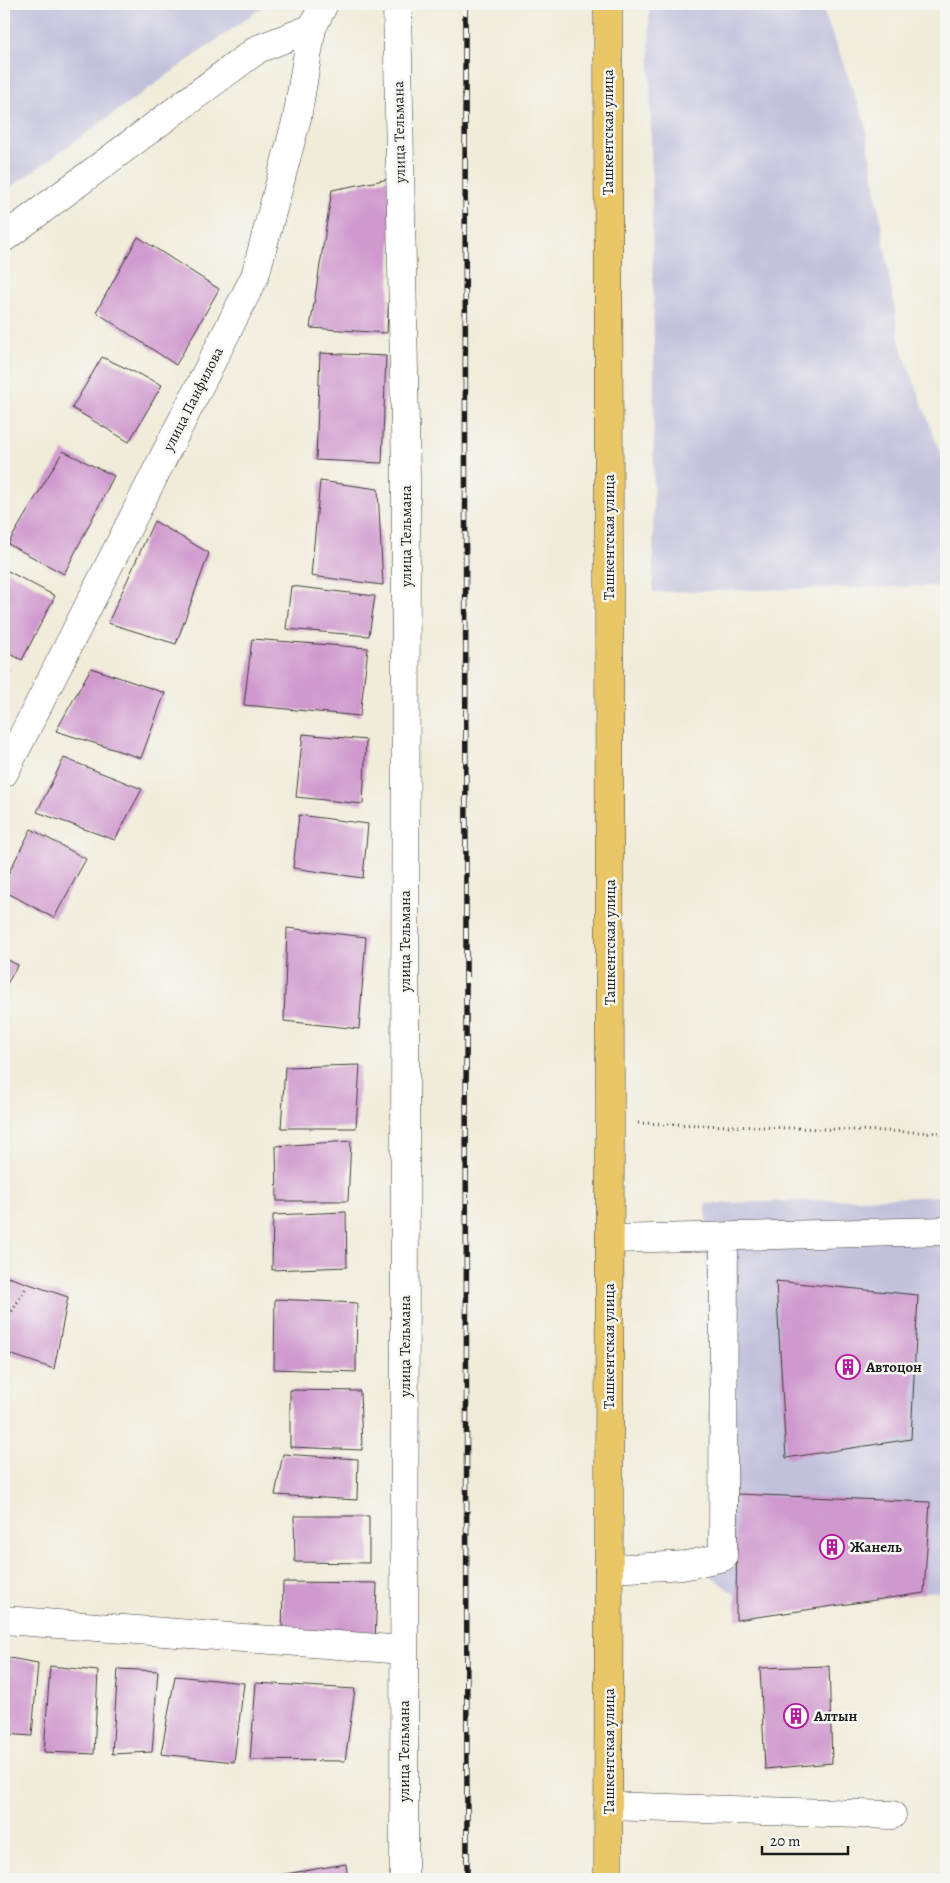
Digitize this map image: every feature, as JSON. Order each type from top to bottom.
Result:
[{"type":"main road","name":"Ташкентская улица","points":[[608,4],[610,1123],[608,1879]]},
{"type":"street","name":"улица Панфилова","points":[[4,773],[255,276],[297,118],[312,28],[324,4]]},
{"type":"street","name":"улица Тельмана","points":[[397,4],[406,477],[404,1879]]},
{"type":"street","points":[[4,238],[258,49],[312,28]]},
{"type":"street","points":[[610,1239],[946,1231]]},
{"type":"street","points":[[609,1569],[687,1566],[723,1557],[724,1237]]},
{"type":"street","points":[[4,1620],[404,1650]]},
{"type":"street","points":[[608,1806],[892,1815]]},
{"type":"path","points":[[610,1123],[946,1133]]},
{"type":"path","points":[[4,1324],[27,1286]]},
{"type":"shaded area","points":[[4,4],[267,4],[4,192]]},
{"type":"shaded area","points":[[649,4],[821,4],[865,122],[900,343],[946,469],[946,586],[653,592],[654,350]]},
{"type":"shaded area","points":[[946,1196],[946,1591],[744,1602],[711,1576],[706,1204]]},
{"type":"building","points":[[394,178],[387,333],[310,328],[332,190]]},
{"type":"building","points":[[138,237],[219,289],[176,365],[96,312]]},
{"type":"building","points":[[320,353],[386,356],[382,463],[316,460]]},
{"type":"building","points":[[102,357],[162,385],[129,442],[72,408]]},
{"type":"building","points":[[63,451],[114,476],[64,574],[8,544]]},
{"type":"building","points":[[320,481],[378,489],[383,585],[311,576]]},
{"type":"building","points":[[154,521],[209,553],[176,644],[108,623]]},
{"type":"building","points":[[6,570],[55,596],[22,660],[4,651],[4,574]]},
{"type":"building","points":[[291,586],[375,596],[369,636],[286,629]]},
{"type":"building","points":[[252,639],[368,648],[360,716],[244,705]]},
{"type":"building","points":[[4,664],[9,667],[4,679]]},
{"type":"building","points":[[91,668],[165,693],[141,758],[56,731]]},
{"type":"building","points":[[303,734],[366,740],[363,804],[296,797]]},
{"type":"building","points":[[64,758],[142,789],[115,840],[37,812]]},
{"type":"building","points":[[299,815],[368,824],[363,878],[293,868]]},
{"type":"building","points":[[31,829],[86,859],[54,918],[4,891],[4,882]]},
{"type":"building","points":[[287,928],[366,937],[359,1029],[284,1021]]},
{"type":"building","points":[[4,958],[18,965],[4,989]]},
{"type":"building","points":[[360,1065],[356,1128],[281,1128],[285,1067]]},
{"type":"building","points":[[351,1141],[348,1201],[277,1201],[276,1146]]},
{"type":"building","points":[[346,1212],[347,1267],[272,1270],[273,1215]]},
{"type":"building","points":[[8,1277],[68,1297],[54,1369],[4,1352],[4,1292]]},
{"type":"building","name":"Автоцон","points":[[776,1281],[918,1295],[911,1439],[786,1458]]},
{"type":"building","points":[[275,1299],[357,1303],[356,1372],[274,1369]]},
{"type":"building","points":[[4,1383],[7,1383],[5,1401],[4,1401]]},
{"type":"building","points":[[290,1390],[360,1391],[362,1450],[290,1447]]},
{"type":"building","points":[[283,1454],[358,1459],[357,1500],[275,1495]]},
{"type":"building","name":"Жанель","points":[[737,1494],[930,1502],[924,1593],[736,1620]]},
{"type":"building","points":[[294,1516],[369,1516],[369,1563],[295,1562]]},
{"type":"building","points":[[283,1582],[377,1583],[375,1647],[282,1640]]},
{"type":"building","points":[[4,1657],[38,1663],[32,1736],[4,1734]]},
{"type":"building","points":[[50,1666],[98,1671],[94,1754],[44,1752]]},
{"type":"building","name":"Алтын","points":[[829,1666],[832,1763],[765,1769],[760,1668]]},
{"type":"building","points":[[118,1669],[158,1671],[152,1752],[112,1754]]},
{"type":"building","points":[[175,1676],[244,1683],[234,1762],[161,1754]]},
{"type":"building","points":[[256,1683],[355,1689],[345,1761],[250,1760]]},
{"type":"building","points":[[346,1864],[348,1879],[261,1879],[261,1878]]},
{"type":"railway","points":[[465,4],[467,1879]]},
{"type":"place","name":"Автоцон","points":[[848,1367]]},
{"type":"place","name":"Жанель","points":[[832,1547]]},
{"type":"place","name":"Алтын","points":[[796,1716]]}]
